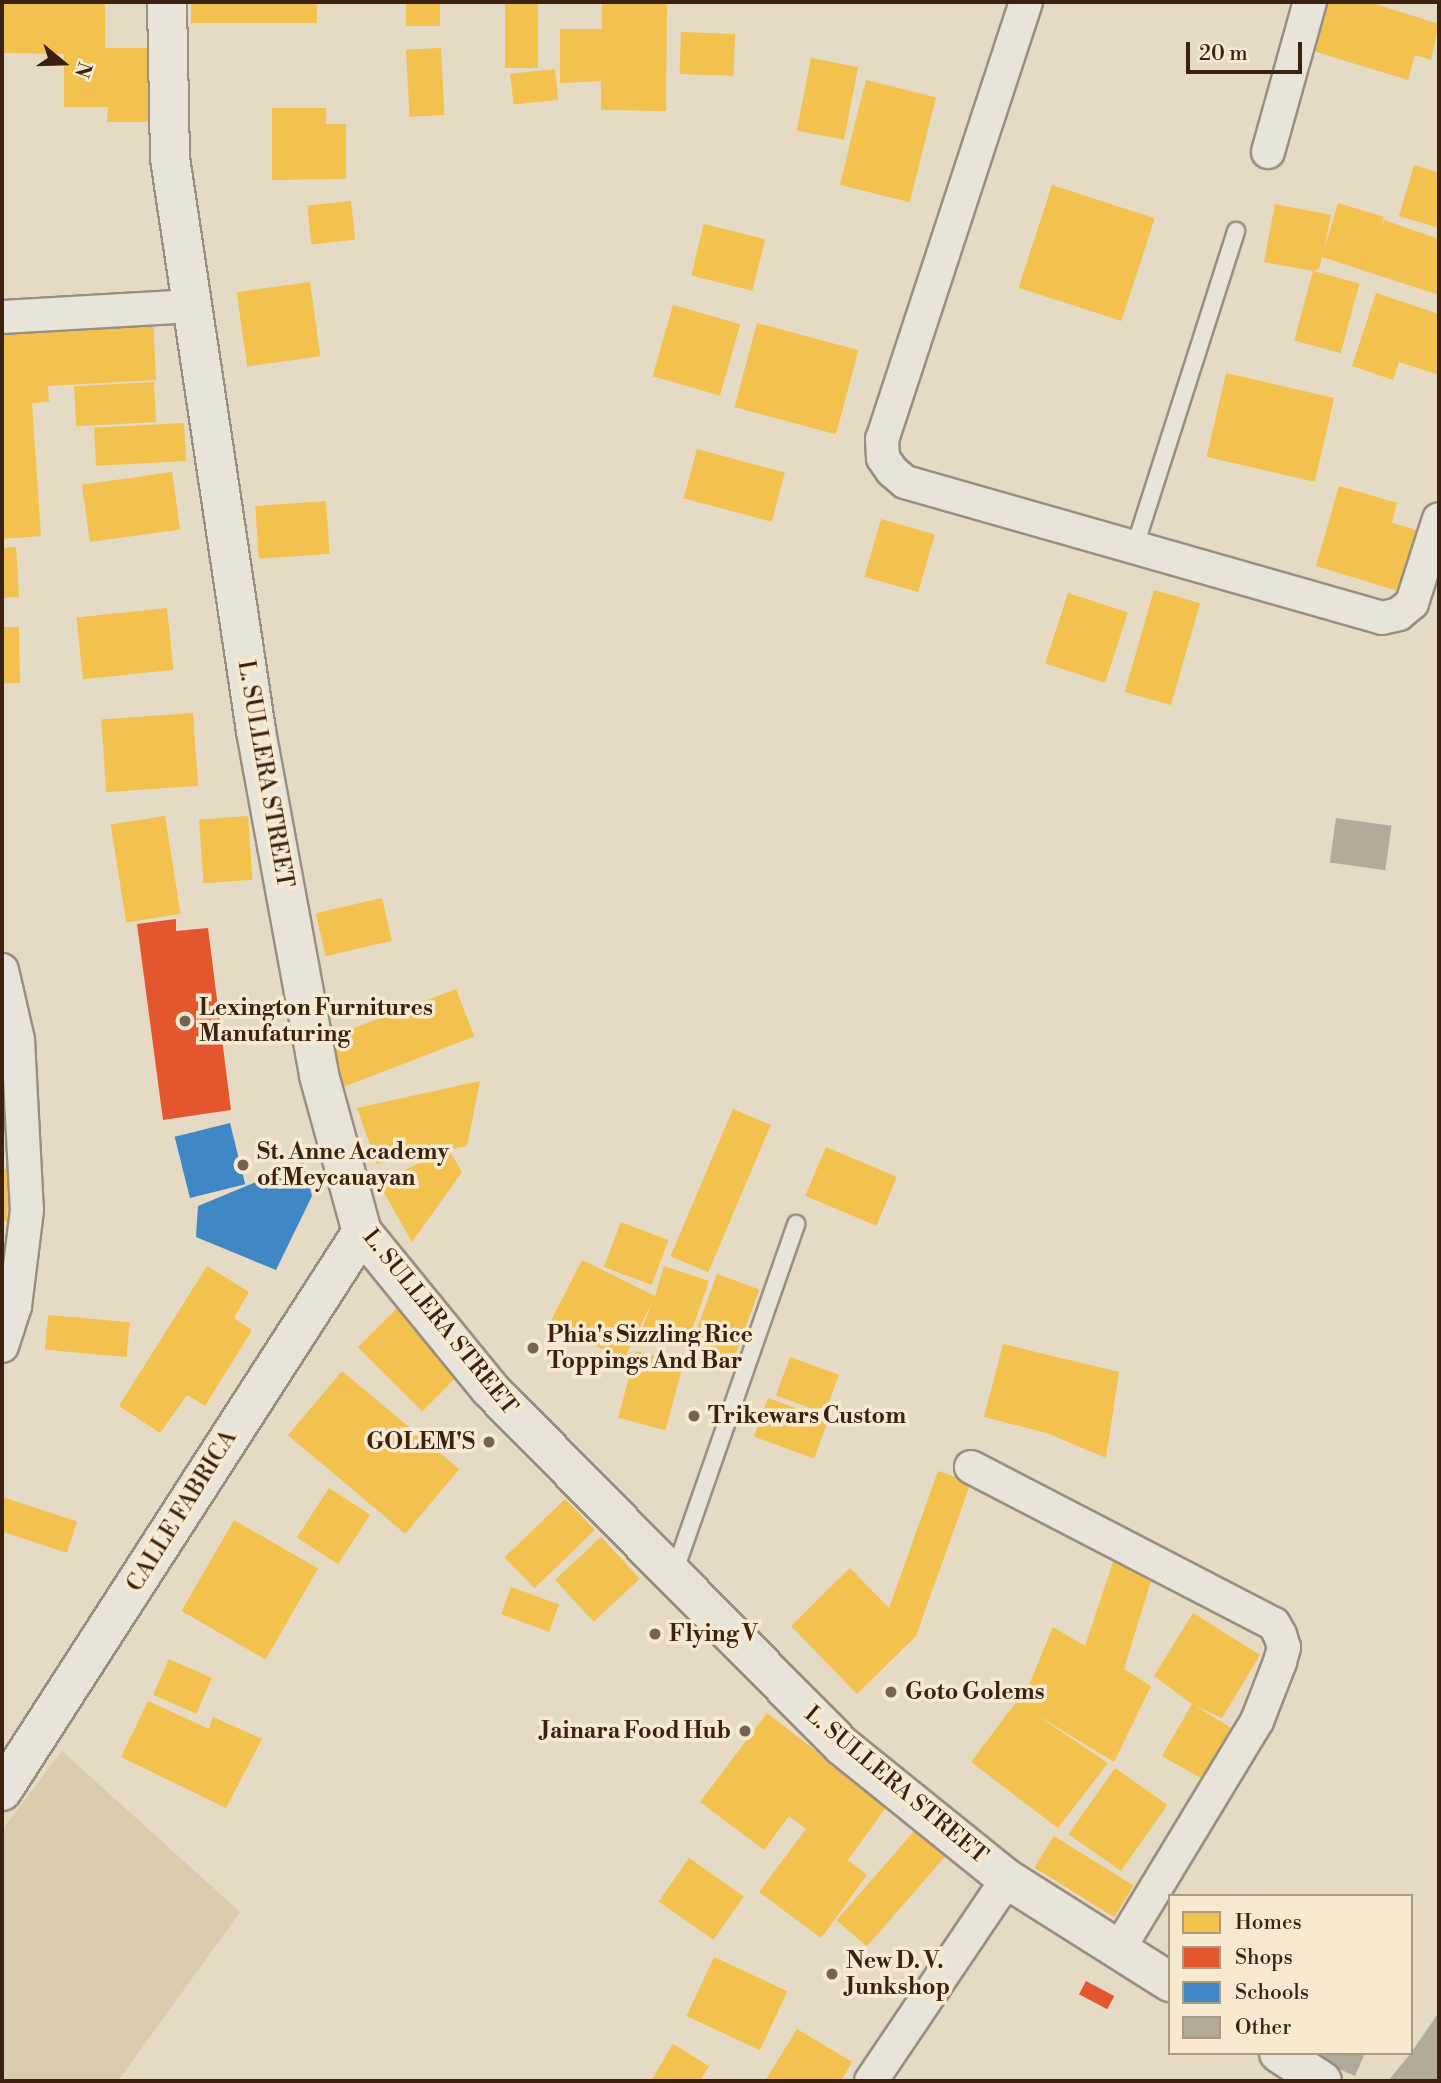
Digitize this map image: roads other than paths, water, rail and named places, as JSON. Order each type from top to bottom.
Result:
[{"type":"street","name":"L. SULLERA STREET","points":[[167,2],[170,158],[190,306],[256,731],[317,1061],[362,1232],[490,1389],[842,1746],[1007,1879],[1168,1981]]},
{"type":"street","points":[[1027,2],[882,439],[883,458],[905,482],[1382,618],[1399,614],[1412,604],[1439,519]]},
{"type":"street","points":[[1268,152],[1310,2]]},
{"type":"street","points":[[2,317],[190,306]]},
{"type":"street","points":[[2,970],[18,1040],[27,1210],[15,1306],[2,1346]]},
{"type":"street","name":"CALLE FABRICA","points":[[2,1791],[362,1232]]},
{"type":"street","points":[[971,1467],[1273,1624],[1284,1647],[1257,1721],[1119,1949]]},
{"type":"street","points":[[871,2081],[1007,1879]]},
{"type":"street","points":[[1282,2055],[1322,2081]]},
{"type":"lane","points":[[1135,546],[1236,231]]},
{"type":"lane","points":[[673,1575],[796,1224]]},
{"type":"place","name":"Lexington Furnitures Manufaturing","points":[[185,1021]]},
{"type":"place","name":"St. Anne Academy of Meycauayan","points":[[243,1165]]},
{"type":"place","name":"Phia's Sizzling Rice Toppings And Bar","points":[[533,1348]]},
{"type":"place","name":"Trikewars Custom","points":[[694,1416]]},
{"type":"place","name":"GOLEM'S","points":[[489,1442]]},
{"type":"place","name":"Flying V","points":[[655,1634]]},
{"type":"place","name":"Goto Golems","points":[[891,1692]]},
{"type":"place","name":"Jainara Food Hub","points":[[745,1731]]},
{"type":"place","name":"New D. V. Junkshop","points":[[832,1974]]}]
